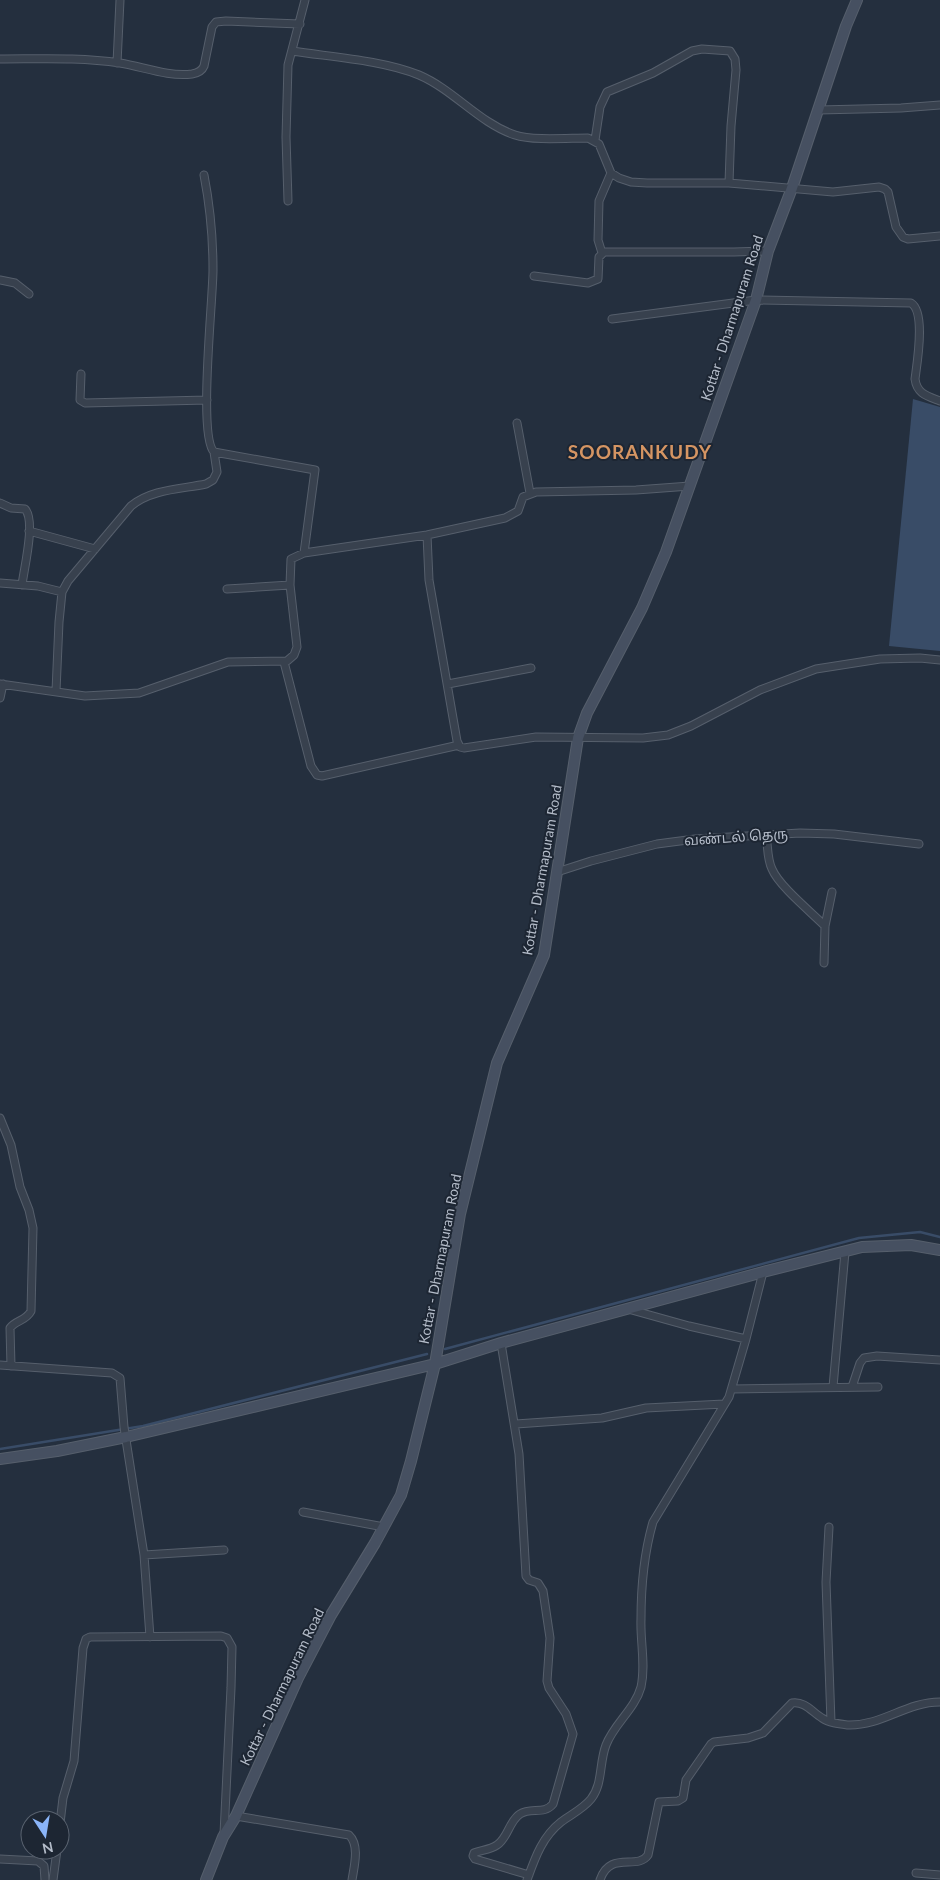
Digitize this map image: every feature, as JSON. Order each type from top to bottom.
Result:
[{"type":"main road","name":"Kottar - Dharmapuram Road","points":[[206,1880],[223,1837],[236,1816],[298,1678],[331,1615],[401,1495],[435,1364],[460,1214],[497,1063],[544,955],[578,738],[587,712],[642,608],[666,552],[756,300],[768,251],[792,188],[846,26],[857,0]]},
{"type":"main road","points":[[0,1459],[57,1451],[125,1432],[435,1364],[501,1343],[862,1247],[911,1245],[940,1250]]},
{"type":"street","points":[[117,63],[120,0]]},
{"type":"street","points":[[288,201],[286,137],[288,65],[306,0]]},
{"type":"street","points":[[0,59],[96,60],[162,72],[196,73],[201,71],[204,66],[212,27],[216,22],[300,24]]},
{"type":"street","points":[[595,140],[600,107],[607,92],[653,73],[692,51],[702,49],[730,51],[735,59],[736,70],[731,126],[730,183]]},
{"type":"street","points":[[292,51],[388,66],[419,75],[438,85],[491,124],[517,136],[588,138],[595,140],[599,144],[611,173],[618,178],[647,184],[730,183],[833,192],[870,187],[885,189],[888,192],[896,227],[903,238],[940,236]]},
{"type":"street","points":[[819,110],[940,105]]},
{"type":"street","points":[[534,276],[588,283],[598,279],[599,257],[602,253],[598,240],[599,201],[611,173]]},
{"type":"street","points":[[56,692],[58,622],[62,592],[68,581],[132,506],[143,497],[206,484],[213,480],[217,472],[214,452],[210,448],[208,440],[209,318],[213,272],[209,204],[204,175]]},
{"type":"street","points":[[602,253],[768,251]]},
{"type":"street","points":[[0,280],[15,283],[30,294]]},
{"type":"street","points":[[612,319],[756,300],[911,303],[918,310],[920,324],[916,386],[924,395],[940,401]]},
{"type":"street","points":[[81,374],[80,398],[83,402],[207,400]]},
{"type":"street","points":[[517,423],[530,493]]},
{"type":"street","points":[[214,452],[316,470],[304,553]]},
{"type":"street","points":[[0,698],[1,684],[85,696],[139,693],[228,662],[284,662],[294,655],[297,647],[290,585],[291,559],[304,553],[428,535],[512,516],[518,511],[524,497],[530,493],[636,490],[690,486]]},
{"type":"street","points":[[0,503],[12,508],[27,510],[29,515],[30,531],[22,585]]},
{"type":"street","points":[[30,531],[95,549]]},
{"type":"street","points":[[428,535],[429,580],[459,745]]},
{"type":"street","points":[[0,583],[38,586],[62,592]]},
{"type":"street","points":[[228,589],[290,585]]},
{"type":"street","points":[[284,662],[311,766],[317,775],[322,776],[459,745],[464,748],[536,737],[643,738],[679,732],[760,690],[816,669],[880,659],[920,658],[940,660]]},
{"type":"street","points":[[448,684],[532,668]]},
{"type":"street","name":"வண்டல் தெரு","points":[[557,872],[657,844],[695,839],[800,833],[834,834],[919,844]]},
{"type":"street","points":[[766,835],[769,862],[773,873],[825,926]]},
{"type":"street","points":[[824,963],[825,926],[832,892]]},
{"type":"street","points":[[0,1118],[11,1145],[20,1187],[29,1210],[33,1228],[31,1311],[24,1320],[12,1325],[10,1328],[11,1366]]},
{"type":"street","points":[[833,1387],[845,1252]]},
{"type":"street","points":[[501,1343],[509,1400],[516,1424],[526,1576],[529,1580],[538,1583],[544,1591],[550,1638],[547,1681],[549,1688],[566,1714],[573,1734],[553,1804],[542,1811],[526,1811],[521,1813],[503,1840],[496,1846],[474,1853],[473,1856],[475,1859],[528,1877],[537,1852],[545,1839],[559,1824],[589,1802],[595,1793],[607,1744],[636,1699],[641,1686],[643,1667],[641,1619],[647,1542],[653,1522],[668,1494],[732,1389],[763,1272]]},
{"type":"street","points":[[628,1309],[689,1326],[746,1338]]},
{"type":"street","points":[[852,1387],[860,1363],[864,1358],[878,1356],[940,1360]]},
{"type":"street","points":[[0,1365],[115,1374],[120,1380],[125,1432],[144,1555],[150,1637]]},
{"type":"street","points":[[732,1389],[878,1387]]},
{"type":"street","points":[[516,1424],[602,1418],[646,1408],[724,1404]]},
{"type":"street","points":[[303,1512],[384,1527]]},
{"type":"street","points":[[829,1526],[826,1582],[831,1722]]},
{"type":"street","points":[[144,1555],[224,1550]]},
{"type":"street","points":[[62,1810],[63,1798],[74,1762],[83,1648],[86,1639],[90,1637],[221,1636],[228,1638],[230,1642],[231,1688],[223,1837]]},
{"type":"street","points":[[600,1880],[606,1868],[611,1864],[621,1861],[640,1861],[646,1859],[659,1802],[662,1800],[678,1801],[683,1798],[686,1780],[711,1744],[719,1741],[748,1738],[764,1733],[792,1703],[803,1704],[823,1719],[831,1722],[864,1724],[881,1720],[917,1704],[940,1702]]},
{"type":"street","points":[[236,1816],[349,1835],[352,1838],[355,1850],[352,1880]]},
{"type":"street","points":[[0,1859],[38,1861],[44,1866],[45,1880]]},
{"type":"street","points":[[53,1880],[56,1860]]},
{"type":"street","points":[[916,1873],[940,1875]]},
{"type":"water","points":[[913,399],[940,407],[940,651],[889,646]]},
{"type":"waterway","points":[[445,1349],[859,1238],[920,1232],[940,1237]]},
{"type":"waterway","points":[[0,1449],[143,1426],[427,1354]]},
{"type":"district","name":"SOORANKUDY","points":[[640,452]]}]
